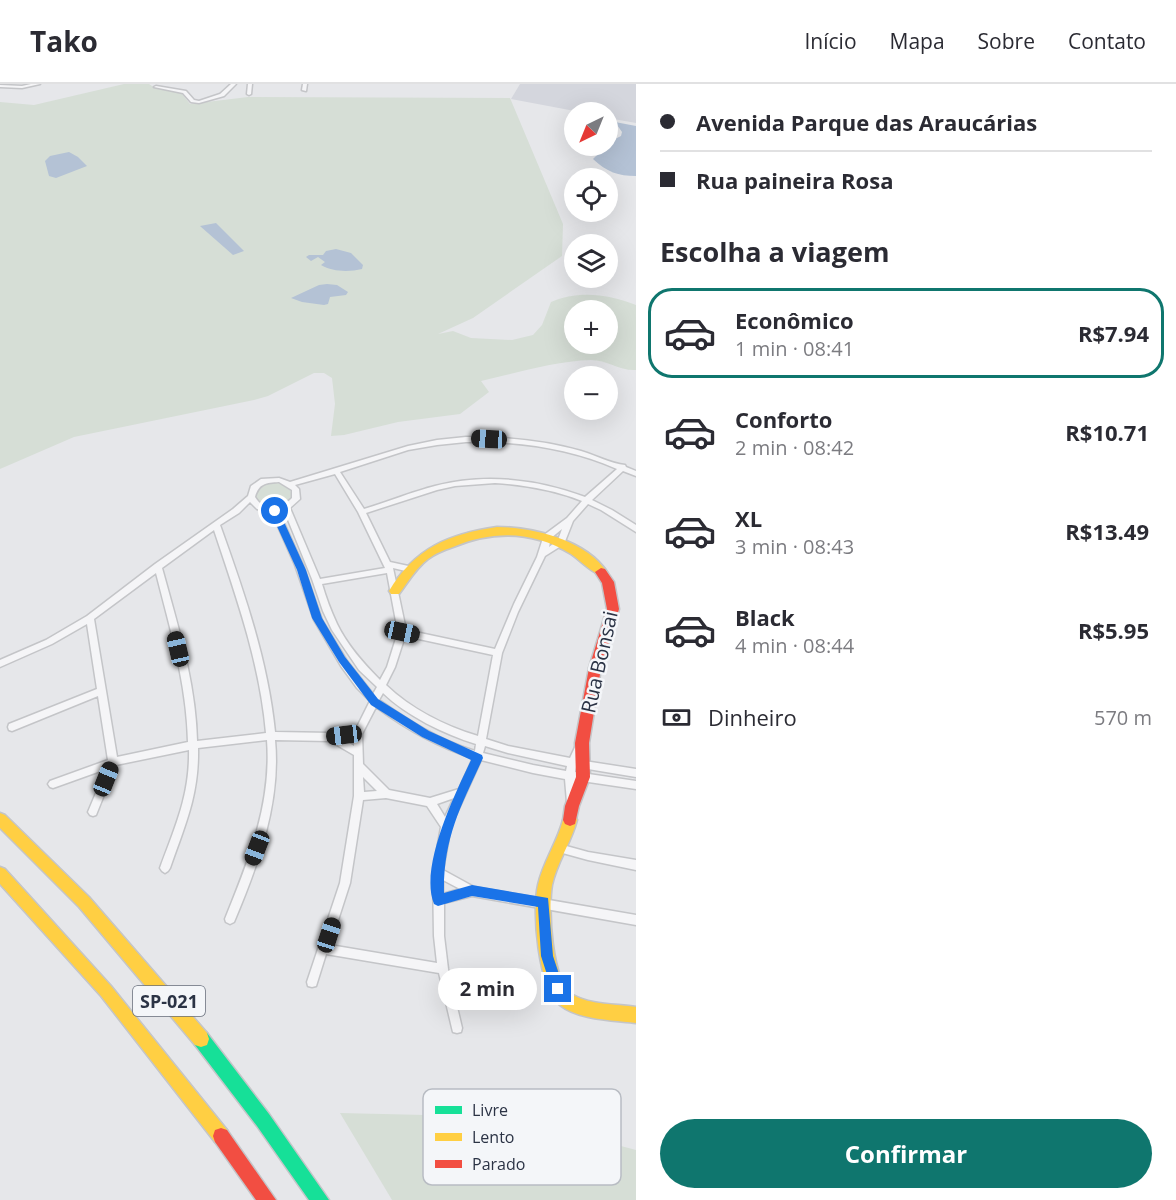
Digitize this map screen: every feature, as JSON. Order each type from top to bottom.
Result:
[{"type":"main road","name":"Rua Bonsai","points":[[395,591],[410,569],[435,549],[484,531],[513,529],[547,537],[584,555],[602,571],[613,600],[611,617],[595,668],[582,743],[583,771]]},
{"type":"main road","points":[[583,771],[569,824],[545,886],[547,956],[563,997],[574,1003],[598,1009],[636,1015]]},
{"type":"main road","points":[[0,812],[4,822]]},
{"type":"main road","name":"SP-021","points":[[4,822],[78,896],[133,957],[271,1130],[320,1200]]},
{"type":"main road","name":"SP-021","points":[[0,874],[99,982],[172,1071],[267,1200]]},
{"type":"street","points":[[0,86],[22,87],[38,84]]},
{"type":"street","points":[[156,87],[184,92],[193,101],[199,102],[222,95],[234,84]]},
{"type":"street","points":[[249,94],[250,84]]},
{"type":"street","points":[[0,664],[49,642],[90,618],[158,566],[217,526],[251,497],[254,488],[264,481],[279,480],[290,484],[321,477],[408,448],[476,438],[503,439],[571,450],[623,467],[636,474]]},
{"type":"street","points":[[457,1028],[442,969],[438,900],[438,872],[446,826],[478,758],[498,653],[525,587],[544,554],[547,537],[570,520],[623,467]]},
{"type":"street","points":[[312,982],[345,884],[359,796],[358,734],[395,657],[402,632],[389,567],[362,512],[337,472]]},
{"type":"street","points":[[296,493],[321,477]]},
{"type":"street","points":[[362,512],[437,488],[480,481],[533,486],[587,501],[636,529]]},
{"type":"street","points":[[236,511],[258,507],[275,511],[287,508],[296,498],[296,493],[290,484]]},
{"type":"street","points":[[251,497],[258,507]]},
{"type":"street","points":[[287,508],[337,632],[364,669],[382,687],[425,720],[480,743],[571,763],[583,771],[636,785]]},
{"type":"street","points":[[275,511],[301,570],[317,618],[342,660],[375,702],[425,734],[478,758],[569,775],[583,771],[636,773]]},
{"type":"street","points":[[544,554],[561,542],[570,520]]},
{"type":"street","points":[[217,526],[252,632],[269,706],[273,736],[269,795],[264,822],[257,848],[230,919]]},
{"type":"street","points":[[158,566],[178,649],[194,745],[187,806],[165,868]]},
{"type":"street","points":[[317,582],[389,567],[410,569]]},
{"type":"street","points":[[90,618],[113,762],[93,812]]},
{"type":"street","points":[[402,632],[498,653]]},
{"type":"street","points":[[12,727],[102,691]]},
{"type":"street","points":[[53,784],[113,762],[194,745],[273,736],[331,737],[358,734]]},
{"type":"street","points":[[331,737],[357,752]]},
{"type":"street","points":[[572,806],[569,775],[571,763],[582,743]]},
{"type":"street","points":[[359,766],[386,794]]},
{"type":"street","points":[[359,796],[386,794],[430,802],[462,792]]},
{"type":"street","points":[[430,802],[446,826]]},
{"type":"street","points":[[559,848],[636,866]]},
{"type":"street","points":[[438,872],[472,891],[636,920]]},
{"type":"street","points":[[438,900],[472,891]]},
{"type":"street","points":[[324,949],[442,969]]},
{"type":"shaded area","points":[[124,84],[149,84],[155,88],[176,92],[182,94],[190,104],[248,97],[510,98],[563,224],[562,256],[473,318],[438,334],[453,331],[471,338],[512,340],[533,335],[542,325],[551,302],[582,295],[615,298],[636,305],[636,370],[591,360],[536,368],[481,381],[489,392],[460,414],[398,422],[331,436],[335,404],[332,378],[324,373],[314,373],[268,396],[254,400],[74,437],[0,469],[0,102],[34,105]]},
{"type":"shaded area","points":[[520,84],[636,84],[636,123],[618,120],[618,102],[564,102],[564,109],[511,99]]},
{"type":"shaded area","points":[[271,482],[282,484],[290,489],[292,497],[286,504],[268,507],[255,499],[260,486]]},
{"type":"shaded area","points":[[340,1113],[423,1115],[423,1185],[621,1185],[621,1146],[636,1150],[636,1200],[392,1200]]},
{"type":"water","points":[[618,123],[636,126],[636,176],[618,173],[618,168],[605,168],[593,159],[596,156],[618,156],[618,138],[622,132]]},
{"type":"water","points":[[69,152],[87,166],[56,178],[49,176],[45,161],[50,156]]},
{"type":"water","points":[[216,223],[244,251],[233,255],[200,226]]},
{"type":"water","points":[[336,249],[351,253],[363,265],[362,269],[336,270],[321,265],[325,262],[318,257],[311,261],[306,257],[323,255],[326,251]]},
{"type":"water","points":[[319,285],[337,285],[348,292],[346,295],[330,297],[328,304],[324,305],[291,298]]},
{"type":"traffic: fast","points":[[201,1039],[320,1200]]},
{"type":"traffic: slow","points":[[395,591],[412,568],[427,554],[465,538],[497,531],[529,533],[561,543],[592,563],[601,572]]},
{"type":"traffic: slow","points":[[0,819],[84,902],[201,1039]]},
{"type":"traffic: slow","points":[[570,820],[545,885],[544,927],[553,977],[564,998],[570,1002],[588,1008],[636,1015]]},
{"type":"traffic: slow","points":[[0,874],[106,991],[221,1136]]},
{"type":"traffic: jam","points":[[570,820],[572,806],[583,777],[582,743],[595,668],[613,609],[608,582],[601,572]]},
{"type":"traffic: jam","points":[[221,1136],[267,1200]]},
{"type":"route","points":[[275,511],[301,570],[317,618],[342,660],[375,702],[425,734],[478,758],[446,826],[438,872],[438,900],[472,891],[544,902],[547,956],[558,989]]}]
